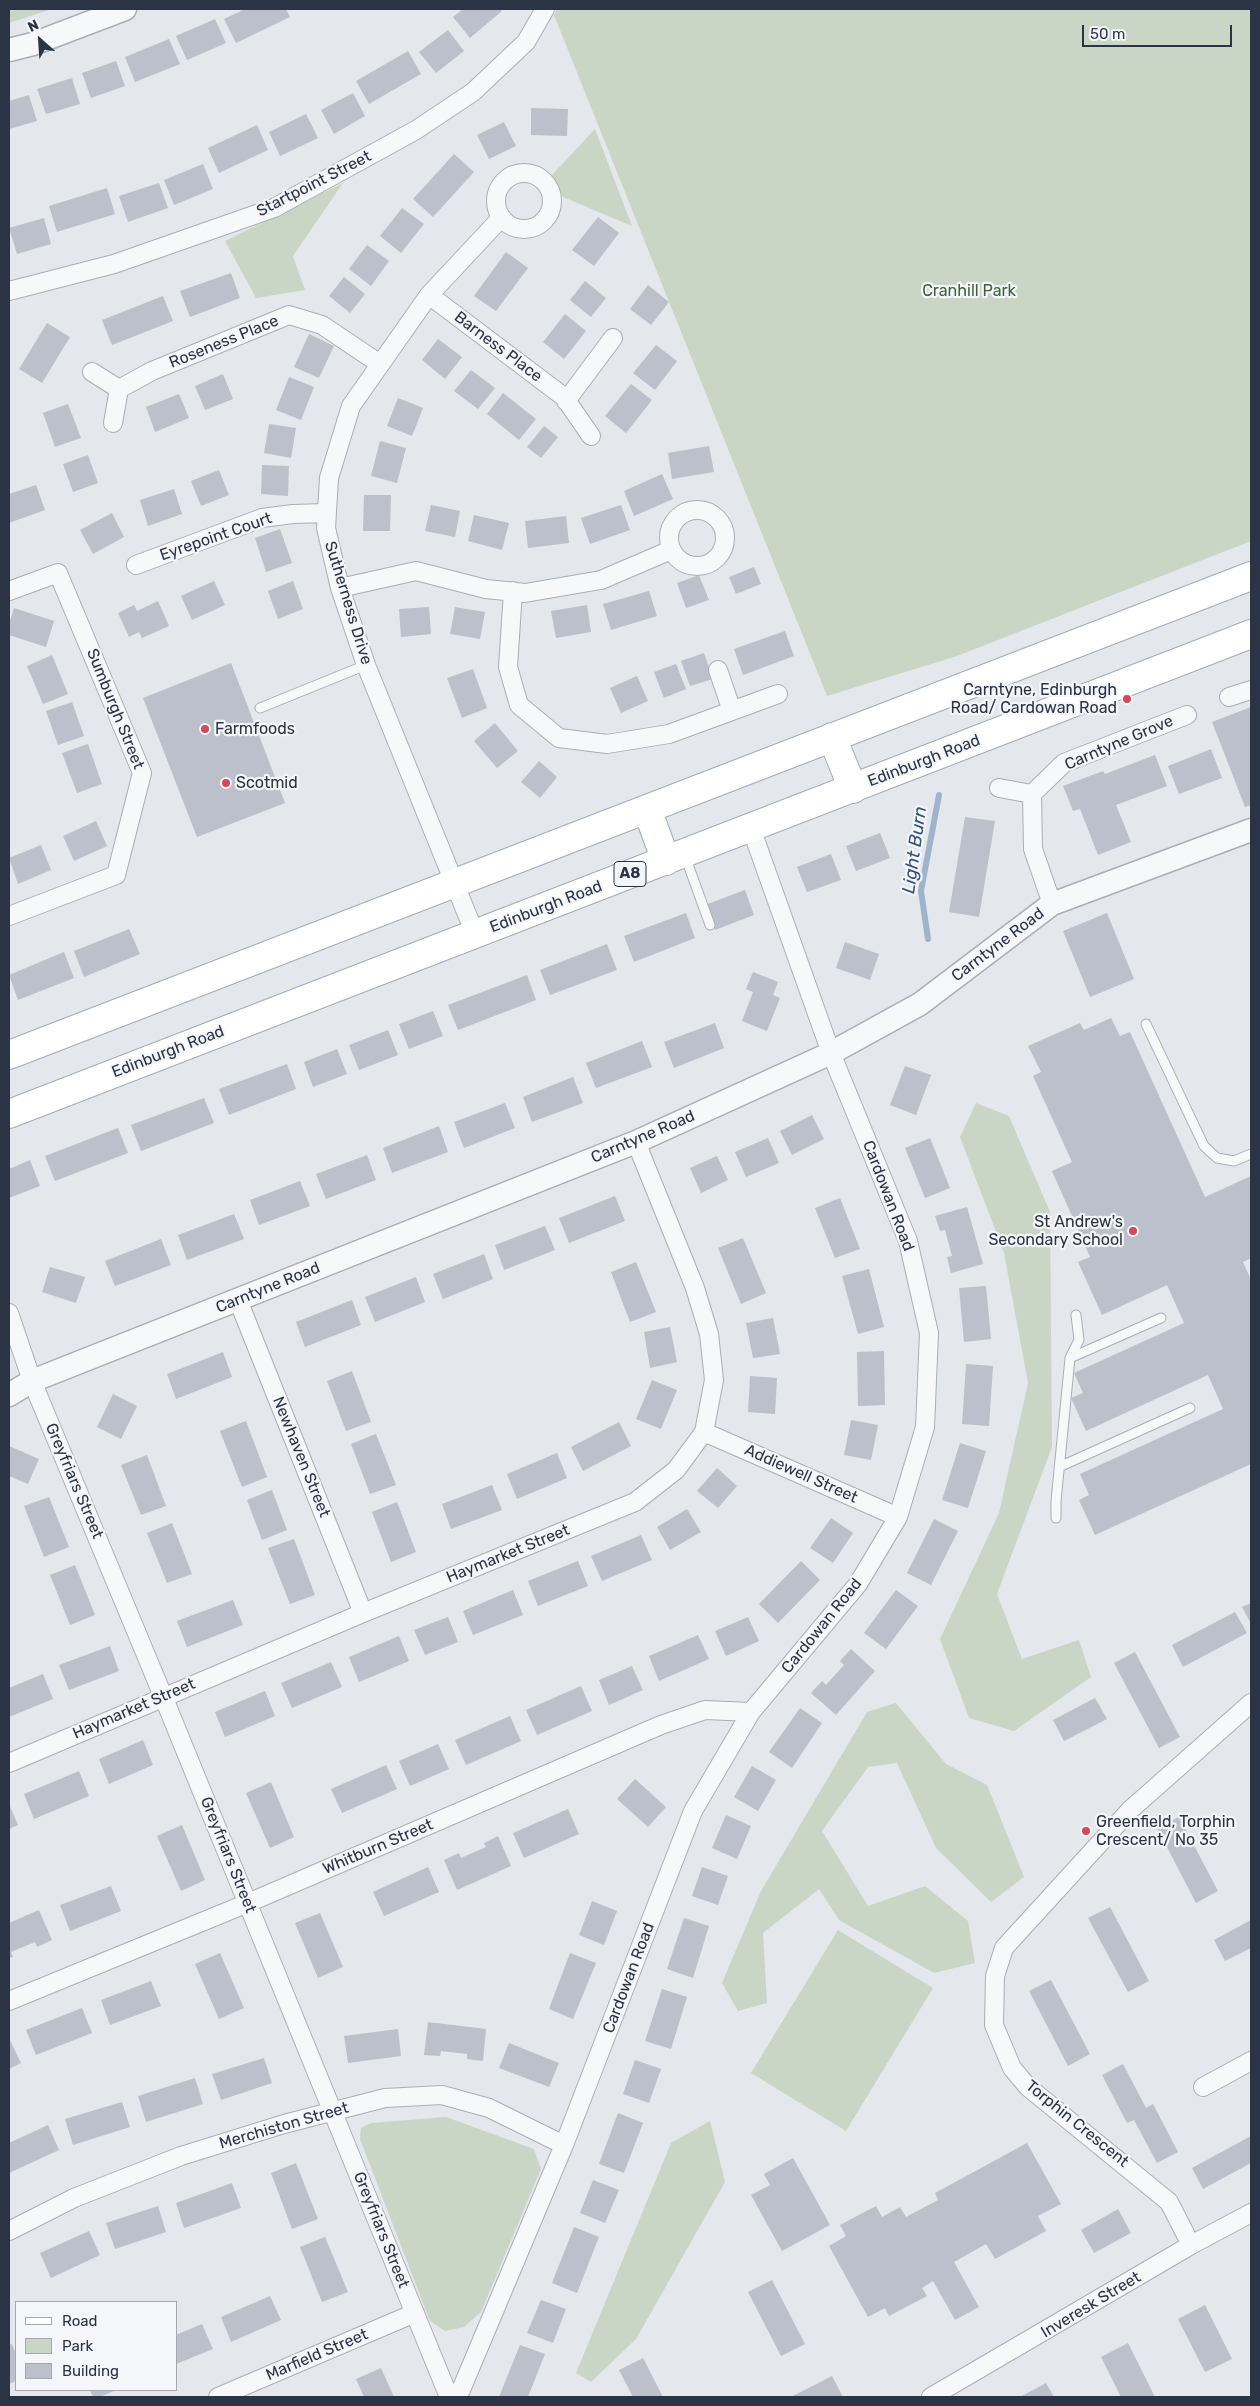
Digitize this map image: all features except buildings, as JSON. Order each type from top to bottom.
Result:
[{"type":"main road","points":[[9,1056],[1251,576]]},
{"type":"main road","name":"Edinburgh Road","points":[[9,1114],[1251,634]]},
{"type":"main road","points":[[832,737],[853,788]]},
{"type":"main road","points":[[647,809],[675,857]]},
{"type":"street","points":[[9,50],[33,44],[125,9]]},
{"type":"street","name":"Startpoint Street","points":[[9,291],[114,264],[274,208],[416,130],[473,92],[526,42],[545,9]]},
{"type":"street","name":"Sutherness Drive","points":[[475,934],[456,883],[366,665],[340,588],[326,528],[326,513],[329,478],[351,406],[429,295],[501,218]]},
{"type":"street","name":"Barness Place","points":[[429,295],[566,401],[591,436]]},
{"type":"street","name":"Roseness Place","points":[[119,389],[152,371],[289,315],[322,325],[380,364]]},
{"type":"street","points":[[566,401],[614,338]]},
{"type":"street","points":[[92,372],[119,389],[112,424]]},
{"type":"street","name":"Eyrepoint Court","points":[[136,565],[262,518],[293,514],[326,513]]},
{"type":"street","points":[[340,588],[416,572],[486,589],[526,592],[601,580],[672,550]]},
{"type":"street","name":"Sumburgh Street","points":[[9,591],[58,573],[142,773],[116,875],[9,916]]},
{"type":"street","points":[[513,592],[508,667],[519,705],[559,738],[607,744],[669,734],[778,694]]},
{"type":"street","points":[[718,670],[732,711]]},
{"type":"street","points":[[1230,696],[1251,690]]},
{"type":"street","name":"Carntyne Grove","points":[[1032,794],[1064,763],[1187,715]]},
{"type":"street","points":[[1000,788],[1032,794],[1033,850],[1052,904]]},
{"type":"street","name":"Cardowan Road","points":[[458,2397],[564,2145],[693,1811],[751,1712],[858,1584],[898,1517],[925,1427],[929,1334],[908,1241],[832,1052],[751,828]]},
{"type":"street","name":"Carntyne Road","points":[[9,1395],[32,1382],[636,1142],[832,1052],[920,1004],[1052,904],[1251,830]]},
{"type":"street","name":"Haymarket Street","points":[[9,1763],[363,1613],[635,1502],[676,1470],[704,1432],[714,1380],[709,1334],[695,1288],[636,1142]]},
{"type":"street","name":"Newhaven Street","points":[[238,1300],[363,1613]]},
{"type":"street","name":"Greyfriars Street","points":[[9,1313],[32,1382],[164,1696],[449,2397]]},
{"type":"street","name":"Addiewell Street","points":[[704,1432],[898,1517]]},
{"type":"street","name":"Torphin Crescent","points":[[1190,2245],[1169,2202],[1028,2086],[1012,2068],[994,2025],[995,1976],[1004,1948],[1130,1810],[1251,1703]]},
{"type":"street","name":"Whitburn Street","points":[[9,2001],[248,1903],[661,1725],[705,1710],[751,1712]]},
{"type":"street","points":[[1203,2087],[1251,2061]]},
{"type":"street","name":"Merchiston Street","points":[[9,2231],[74,2198],[181,2156],[332,2111],[386,2098],[442,2095],[489,2108],[564,2145]]},
{"type":"street","name":"Inveresk Street","points":[[930,2397],[1190,2245],[1251,2213]]},
{"type":"street","name":"Marfield Street","points":[[218,2397],[415,2313]]},
{"type":"lane","points":[[260,708],[366,665]]},
{"type":"lane","points":[[675,857],[710,926]]},
{"type":"lane","points":[[1146,1024],[1204,1146],[1217,1158],[1234,1161],[1251,1154]]},
{"type":"lane","points":[[1056,1518],[1070,1358],[1079,1340],[1076,1315]]},
{"type":"lane","points":[[1070,1358],[1162,1318]]},
{"type":"lane","points":[[1059,1467],[1190,1408]]},
{"type":"green space","points":[[9,9],[52,9],[9,23]]},
{"type":"green space","name":"Cranhill Park","points":[[557,9],[1251,9],[1251,541],[957,656],[827,696],[554,15]]},
{"type":"green space","points":[[595,129],[632,226],[563,197],[552,175]]},
{"type":"green space","points":[[343,183],[293,256],[305,290],[256,298],[225,241]]},
{"type":"green space","points":[[976,1103],[1009,1116],[1050,1212],[1052,1447],[997,1594],[1022,1659],[1079,1640],[1091,1677],[1014,1731],[969,1718],[940,1639],[999,1513],[1028,1383],[1004,1253],[960,1137]]},
{"type":"green space","points":[[896,1703],[946,1764],[987,1785],[1024,1877],[991,1902],[936,1848],[897,1763],[868,1767],[822,1831],[868,1906],[925,1886],[968,1921],[975,1963],[934,1973],[839,1920],[819,1889],[763,1933],[767,2003],[738,2011],[722,1983],[761,1891],[867,1712]]},
{"type":"green space","points":[[838,1930],[933,1988],[846,2131],[751,2073]]},
{"type":"green space","points":[[446,2117],[534,2149],[541,2169],[481,2312],[464,2327],[445,2331],[430,2321],[360,2139],[361,2128],[371,2123]]},
{"type":"green space","points":[[710,2121],[725,2182],[636,2339],[591,2382],[576,2373],[671,2143]]},
{"type":"waterway","name":"Light Burn","points":[[928,939],[921,891],[939,795]]},
{"type":"place","name":"Carntyne, Edinburgh Road/ Cardowan Road","points":[[1127,699]]},
{"type":"place","name":"Farmfoods","points":[[205,729]]},
{"type":"place","name":"Scotmid","points":[[226,783]]},
{"type":"place","name":"St Andrew's Secondary School","points":[[1133,1231]]},
{"type":"place","name":"Greenfield, Torphin Crescent/ No 35","points":[[1086,1831]]}]
